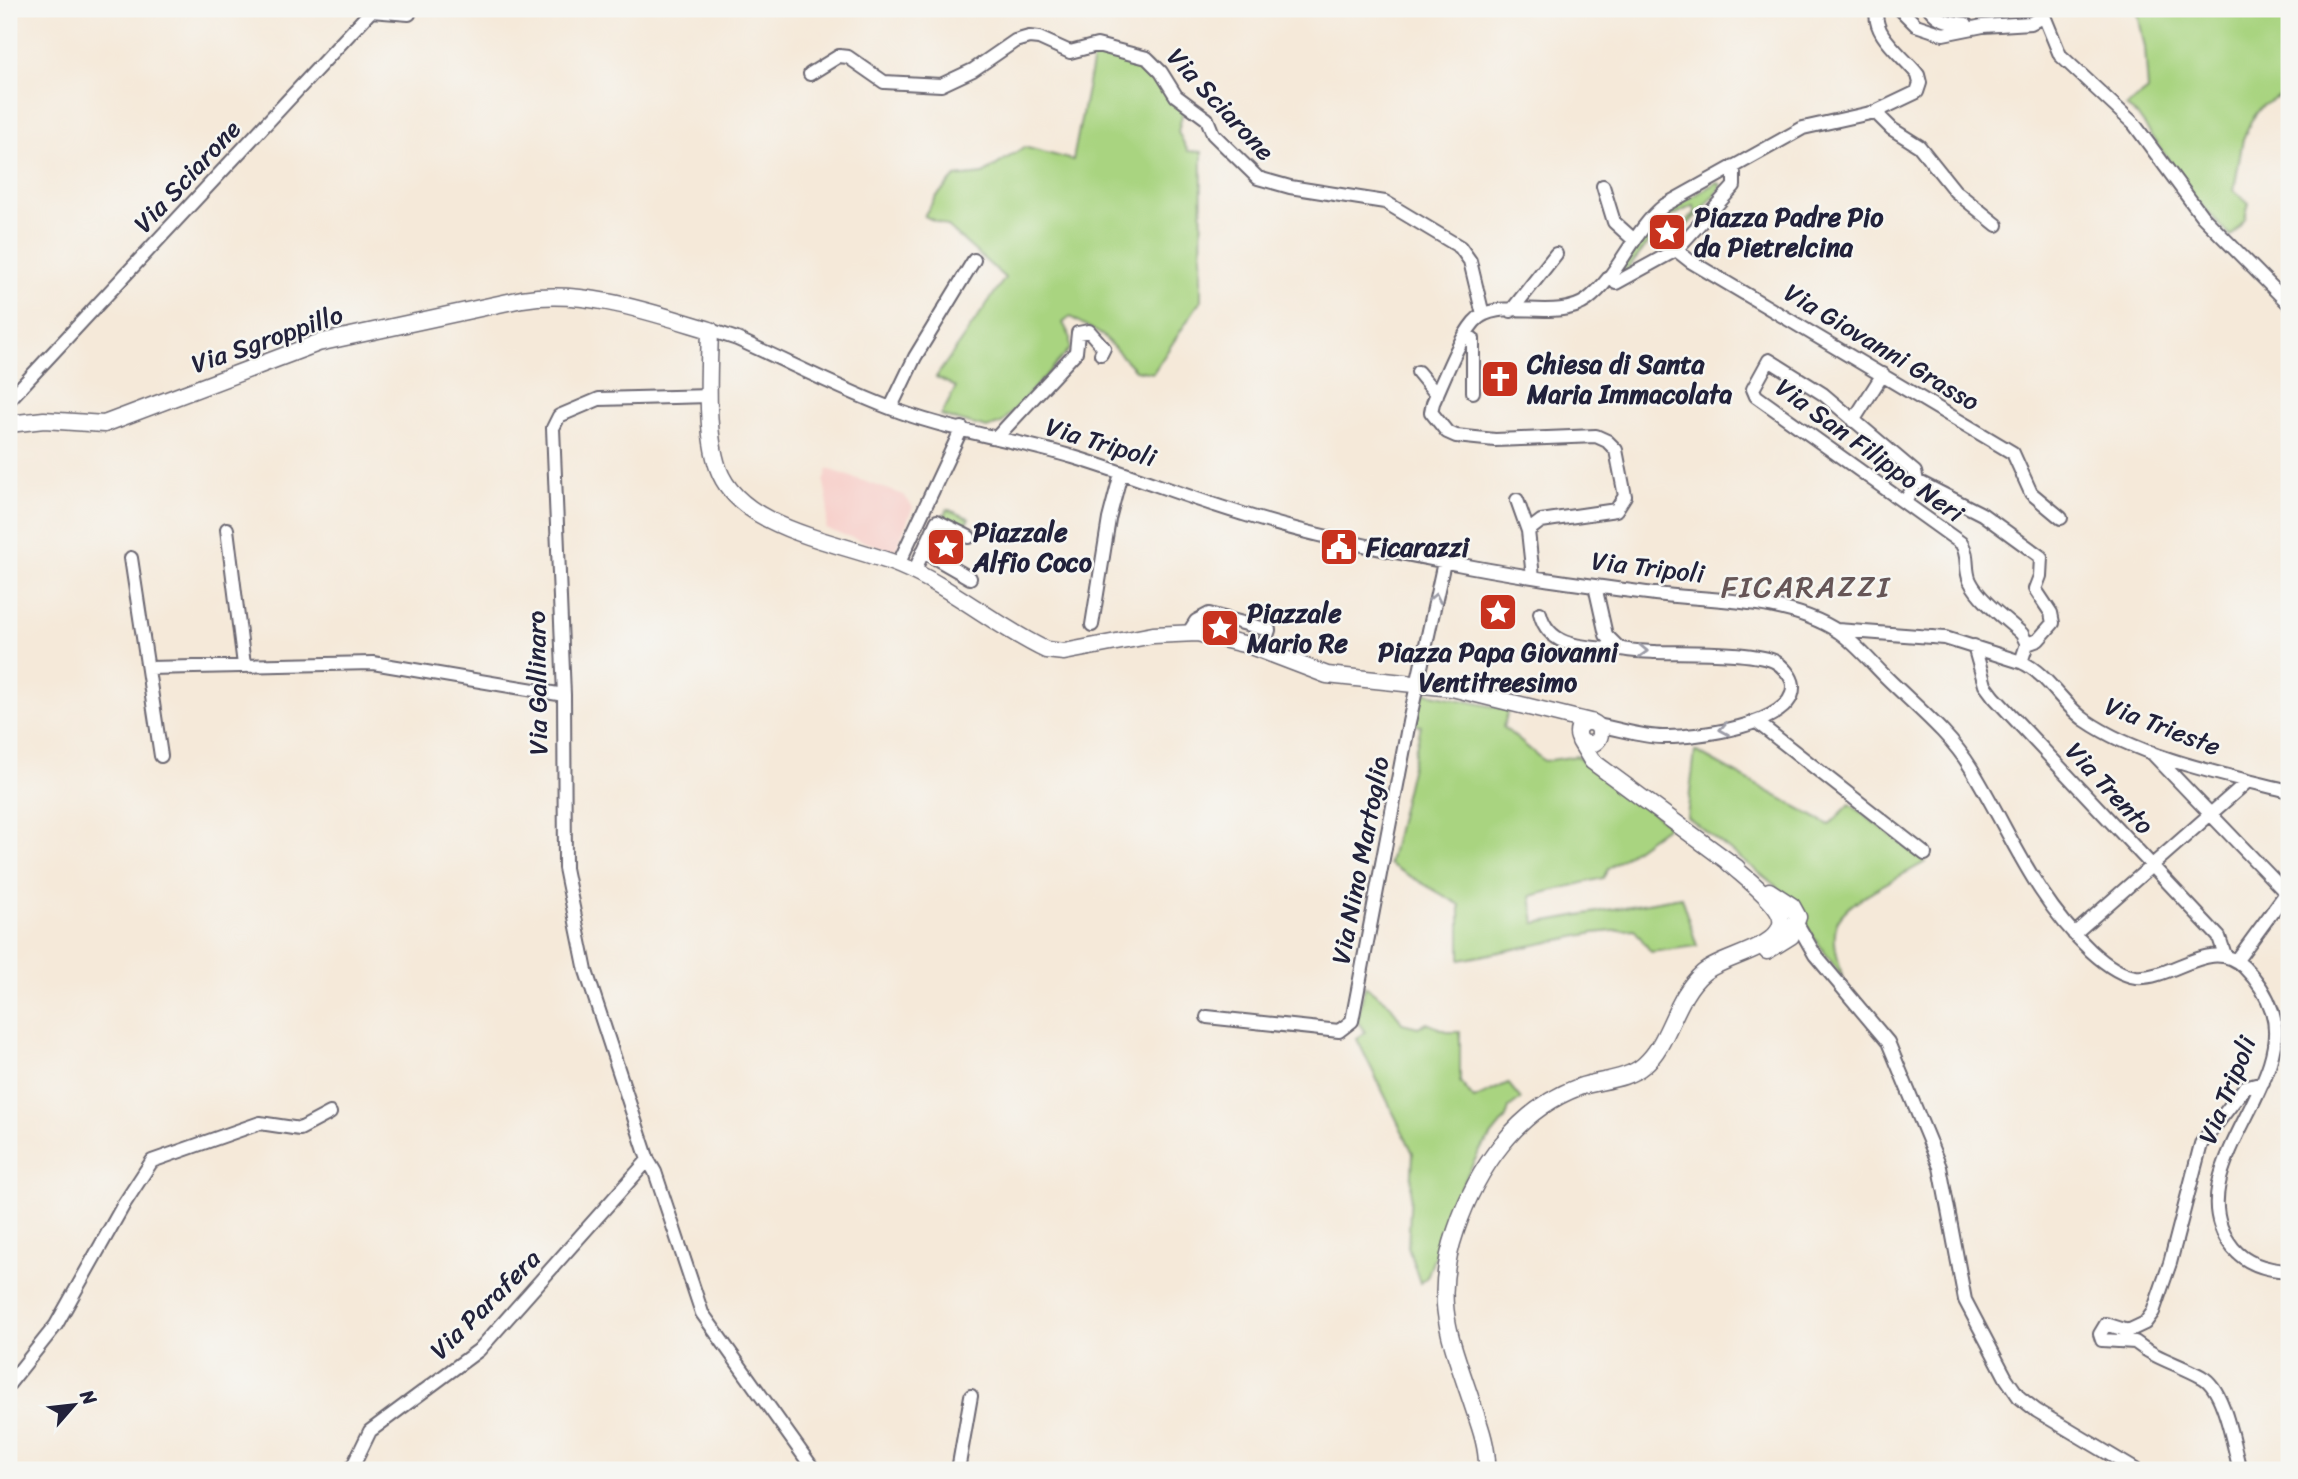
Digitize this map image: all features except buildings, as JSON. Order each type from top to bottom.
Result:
[{"type":"main road","name":"Via Tripoli","points":[[544,296],[593,300],[642,309],[710,330]]},
{"type":"main road","name":"Via Sgroppillo","points":[[9,424],[44,420],[104,424],[318,343],[544,296]]},
{"type":"main road","points":[[710,330],[710,396],[718,470],[730,491],[742,503],[779,524],[914,572],[1046,650],[1064,652],[1153,635],[1189,632],[1224,638],[1327,675],[1452,688],[1546,712],[1572,724],[1587,732],[1587,756],[1728,862],[1792,906],[1798,917],[1795,930],[1766,951],[1727,958]]},
{"type":"main road","points":[[1487,1470],[1480,1428],[1444,1313],[1444,1269],[1465,1209],[1494,1154],[1518,1124],[1560,1095],[1633,1073],[1646,1064],[1654,1055],[1684,995],[1704,972],[1727,958],[1768,942],[1782,925],[1776,906],[1728,862]]},
{"type":"street","points":[[1528,531],[1541,521],[1616,510],[1625,496],[1616,450],[1596,436],[1495,439],[1457,436],[1447,432],[1431,412],[1474,321],[1483,315],[1511,311],[1563,311],[1586,301],[1665,205],[1803,128],[1875,112],[1908,99],[1917,92],[1920,83],[1913,69],[1881,32],[1876,22],[1877,9]]},
{"type":"street","points":[[1900,9],[1916,25],[1929,32],[1943,34],[1972,28],[2031,23],[2045,12],[2060,55],[2134,124],[2202,216],[2289,304]]},
{"type":"street","points":[[1930,9],[1939,18],[1951,23],[1965,23],[1972,28]]},
{"type":"street","name":"Via Sciarone","points":[[9,400],[370,10],[409,14]]},
{"type":"street","name":"Via Sciarone","points":[[810,74],[839,56],[848,57],[884,82],[942,85],[973,71],[1015,41],[1029,37],[1039,38],[1070,52],[1097,45],[1147,58],[1161,72],[1175,96],[1207,119],[1213,134],[1258,178],[1290,187],[1385,202],[1460,247],[1470,261],[1483,315]]},
{"type":"street","points":[[1875,112],[1892,129],[1919,146],[1955,191],[1997,225]]},
{"type":"street","points":[[1616,283],[1676,250],[1734,186],[1734,166]]},
{"type":"street","points":[[1604,186],[1614,222],[1634,240]]},
{"type":"street","name":"Via Giovanni Grasso","points":[[1676,250],[1690,261],[2013,453],[2031,493],[2061,518]]},
{"type":"street","points":[[1511,311],[1556,254]]},
{"type":"street","points":[[891,407],[915,357],[974,260]]},
{"type":"street","name":"Via Tripoli","points":[[710,330],[737,339],[891,407],[1121,473],[1247,516],[1444,562],[1533,578],[1748,603],[1801,615],[1836,630],[1962,754],[2045,900],[2095,955],[2129,976],[2144,977],[2213,954],[2231,958],[2263,992],[2274,1023],[2274,1050],[2263,1082],[2230,1148],[2220,1177],[2221,1220],[2226,1238],[2247,1260],[2271,1270],[2289,1271]]},
{"type":"street","points":[[998,437],[1076,352],[1079,333],[1089,331],[1101,341],[1104,348],[1101,354]]},
{"type":"street","points":[[1467,335],[1472,339],[1473,392]]},
{"type":"street","name":"Via San Filippo Neri","points":[[1853,421],[1823,394],[1769,360],[1758,375],[1753,389],[1756,396],[1961,543],[1967,551],[1967,570],[1974,587],[2022,634],[2027,644]]},
{"type":"street","points":[[1418,372],[1437,395]]},
{"type":"street","points":[[1883,374],[1853,421],[1915,472],[1917,481],[1905,502]]},
{"type":"street","name":"Via Gallinaro","points":[[710,396],[599,399],[559,416],[553,428],[564,695],[563,839],[571,906],[586,971],[702,1313],[814,1470]]},
{"type":"street","points":[[898,565],[962,428]]},
{"type":"street","points":[[1092,625],[1109,519],[1121,473]]},
{"type":"street","points":[[1917,481],[1982,514],[2041,557],[2040,576],[2035,589],[2051,613],[2053,623],[2038,640],[2027,644],[2021,662]]},
{"type":"street","points":[[1517,500],[1528,531],[1533,578]]},
{"type":"street","points":[[914,572],[937,521],[969,537]]},
{"type":"street","points":[[227,529],[244,665]]},
{"type":"street","points":[[923,551],[970,578]]},
{"type":"street","points":[[131,558],[161,756]]},
{"type":"street","name":"Via Nino Martoglio","points":[[1207,1017],[1339,1031],[1352,1021],[1444,562]]},
{"type":"street","points":[[1587,732],[1664,737],[1758,723],[1783,706],[1791,696],[1793,685],[1789,675],[1776,662],[1752,656],[1625,650],[1612,642],[1602,625],[1595,586]]},
{"type":"street","points":[[1540,613],[1551,635],[1568,644],[1606,649],[1612,642]]},
{"type":"street","name":"Via Trieste","points":[[1836,630],[1945,638],[2021,662],[2030,666],[2065,704],[2110,735],[2148,750],[2289,791]]},
{"type":"street","name":"Via Trento","points":[[1974,646],[1985,685],[1994,697],[2219,937],[2231,958]]},
{"type":"street","points":[[148,667],[373,663],[564,695]]},
{"type":"street","points":[[1758,723],[1925,854]]},
{"type":"street","points":[[2148,750],[2288,892],[2231,958]]},
{"type":"street","points":[[2074,934],[2248,781]]},
{"type":"street","points":[[1743,877],[1783,906],[1795,930],[1888,1042],[1940,1167],[1965,1300],[2006,1378],[2019,1397],[2037,1411],[2136,1470]]},
{"type":"street","points":[[2240,1470],[2221,1404],[2210,1382],[2151,1355],[2135,1342],[2109,1343],[2102,1340],[2100,1334],[2106,1324],[2128,1331],[2138,1328],[2153,1312],[2179,1229],[2201,1144],[2245,1087],[2263,1082]]},
{"type":"street","points":[[9,1384],[56,1325],[124,1204],[152,1161],[260,1123],[300,1129],[330,1113]]},
{"type":"street","name":"Via Parafera","points":[[351,1470],[370,1431],[479,1350],[648,1160]]},
{"type":"street","points":[[958,1470],[971,1396]]},
{"type":"shaded area","points":[[828,469],[904,495],[913,507],[895,552],[826,529],[828,504],[824,482]]},
{"type":"shaded area","points":[[2279,700],[2289,702],[2289,741]]},
{"type":"green space","points":[[2137,9],[2289,9],[2289,91],[2262,106],[2243,139],[2234,190],[2249,203],[2245,219],[2231,237],[2196,199],[2138,116],[2126,107],[2148,90],[2145,48]]},
{"type":"green space","points":[[1095,48],[1150,64],[1170,97],[1183,111],[1178,132],[1188,151],[1202,152],[1201,300],[1153,373],[1135,370],[1102,335],[1070,317],[1063,323],[1070,336],[1070,349],[1002,423],[987,428],[941,416],[956,387],[936,377],[1005,278],[947,226],[924,216],[935,198],[955,177],[983,174],[1024,147],[1073,160]]},
{"type":"green space","points":[[1717,182],[1721,185],[1716,194],[1671,243],[1668,238],[1695,213],[1694,205],[1667,219],[1667,212]]},
{"type":"green space","points":[[1652,224],[1662,224],[1661,238],[1654,236],[1627,270],[1619,272]]},
{"type":"green space","points":[[947,509],[969,518],[961,536],[939,526]]},
{"type":"green space","points":[[1423,692],[1509,710],[1503,727],[1544,761],[1577,756],[1669,825],[1608,869],[1603,878],[1531,896],[1535,923],[1681,897],[1697,946],[1651,952],[1634,929],[1594,933],[1460,960],[1460,905],[1389,864],[1421,726],[1414,724]]},
{"type":"green space","points":[[1695,751],[1829,825],[1850,804],[1925,862],[1863,897],[1842,914],[1835,936],[1842,977],[1806,926],[1807,916],[1802,906],[1687,817]]},
{"type":"green space","points":[[1365,986],[1390,1004],[1402,1023],[1418,1027],[1427,1023],[1448,1032],[1460,1032],[1460,1082],[1474,1099],[1508,1083],[1521,1099],[1509,1108],[1506,1118],[1480,1150],[1461,1187],[1427,1277],[1420,1283],[1408,1247],[1413,1153],[1357,1039],[1365,1032],[1357,1021]]},
{"type":"place","name":"Piazza Padre Pio da Pietrelcina","points":[[1667,232]]},
{"type":"place","name":"Chiesa di Santa Maria Immacolata","points":[[1500,379]]},
{"type":"place","name":"Piazzale Alfio Coco","points":[[946,547]]},
{"type":"place","name":"Ficarazzi","points":[[1339,547]]},
{"type":"place","name":"Piazza Papa Giovanni Ventitreesimo","points":[[1498,612]]},
{"type":"place","name":"Piazzale Mario Re","points":[[1220,628]]},
{"type":"district","name":"FICARAZZI","points":[[1806,587]]}]
